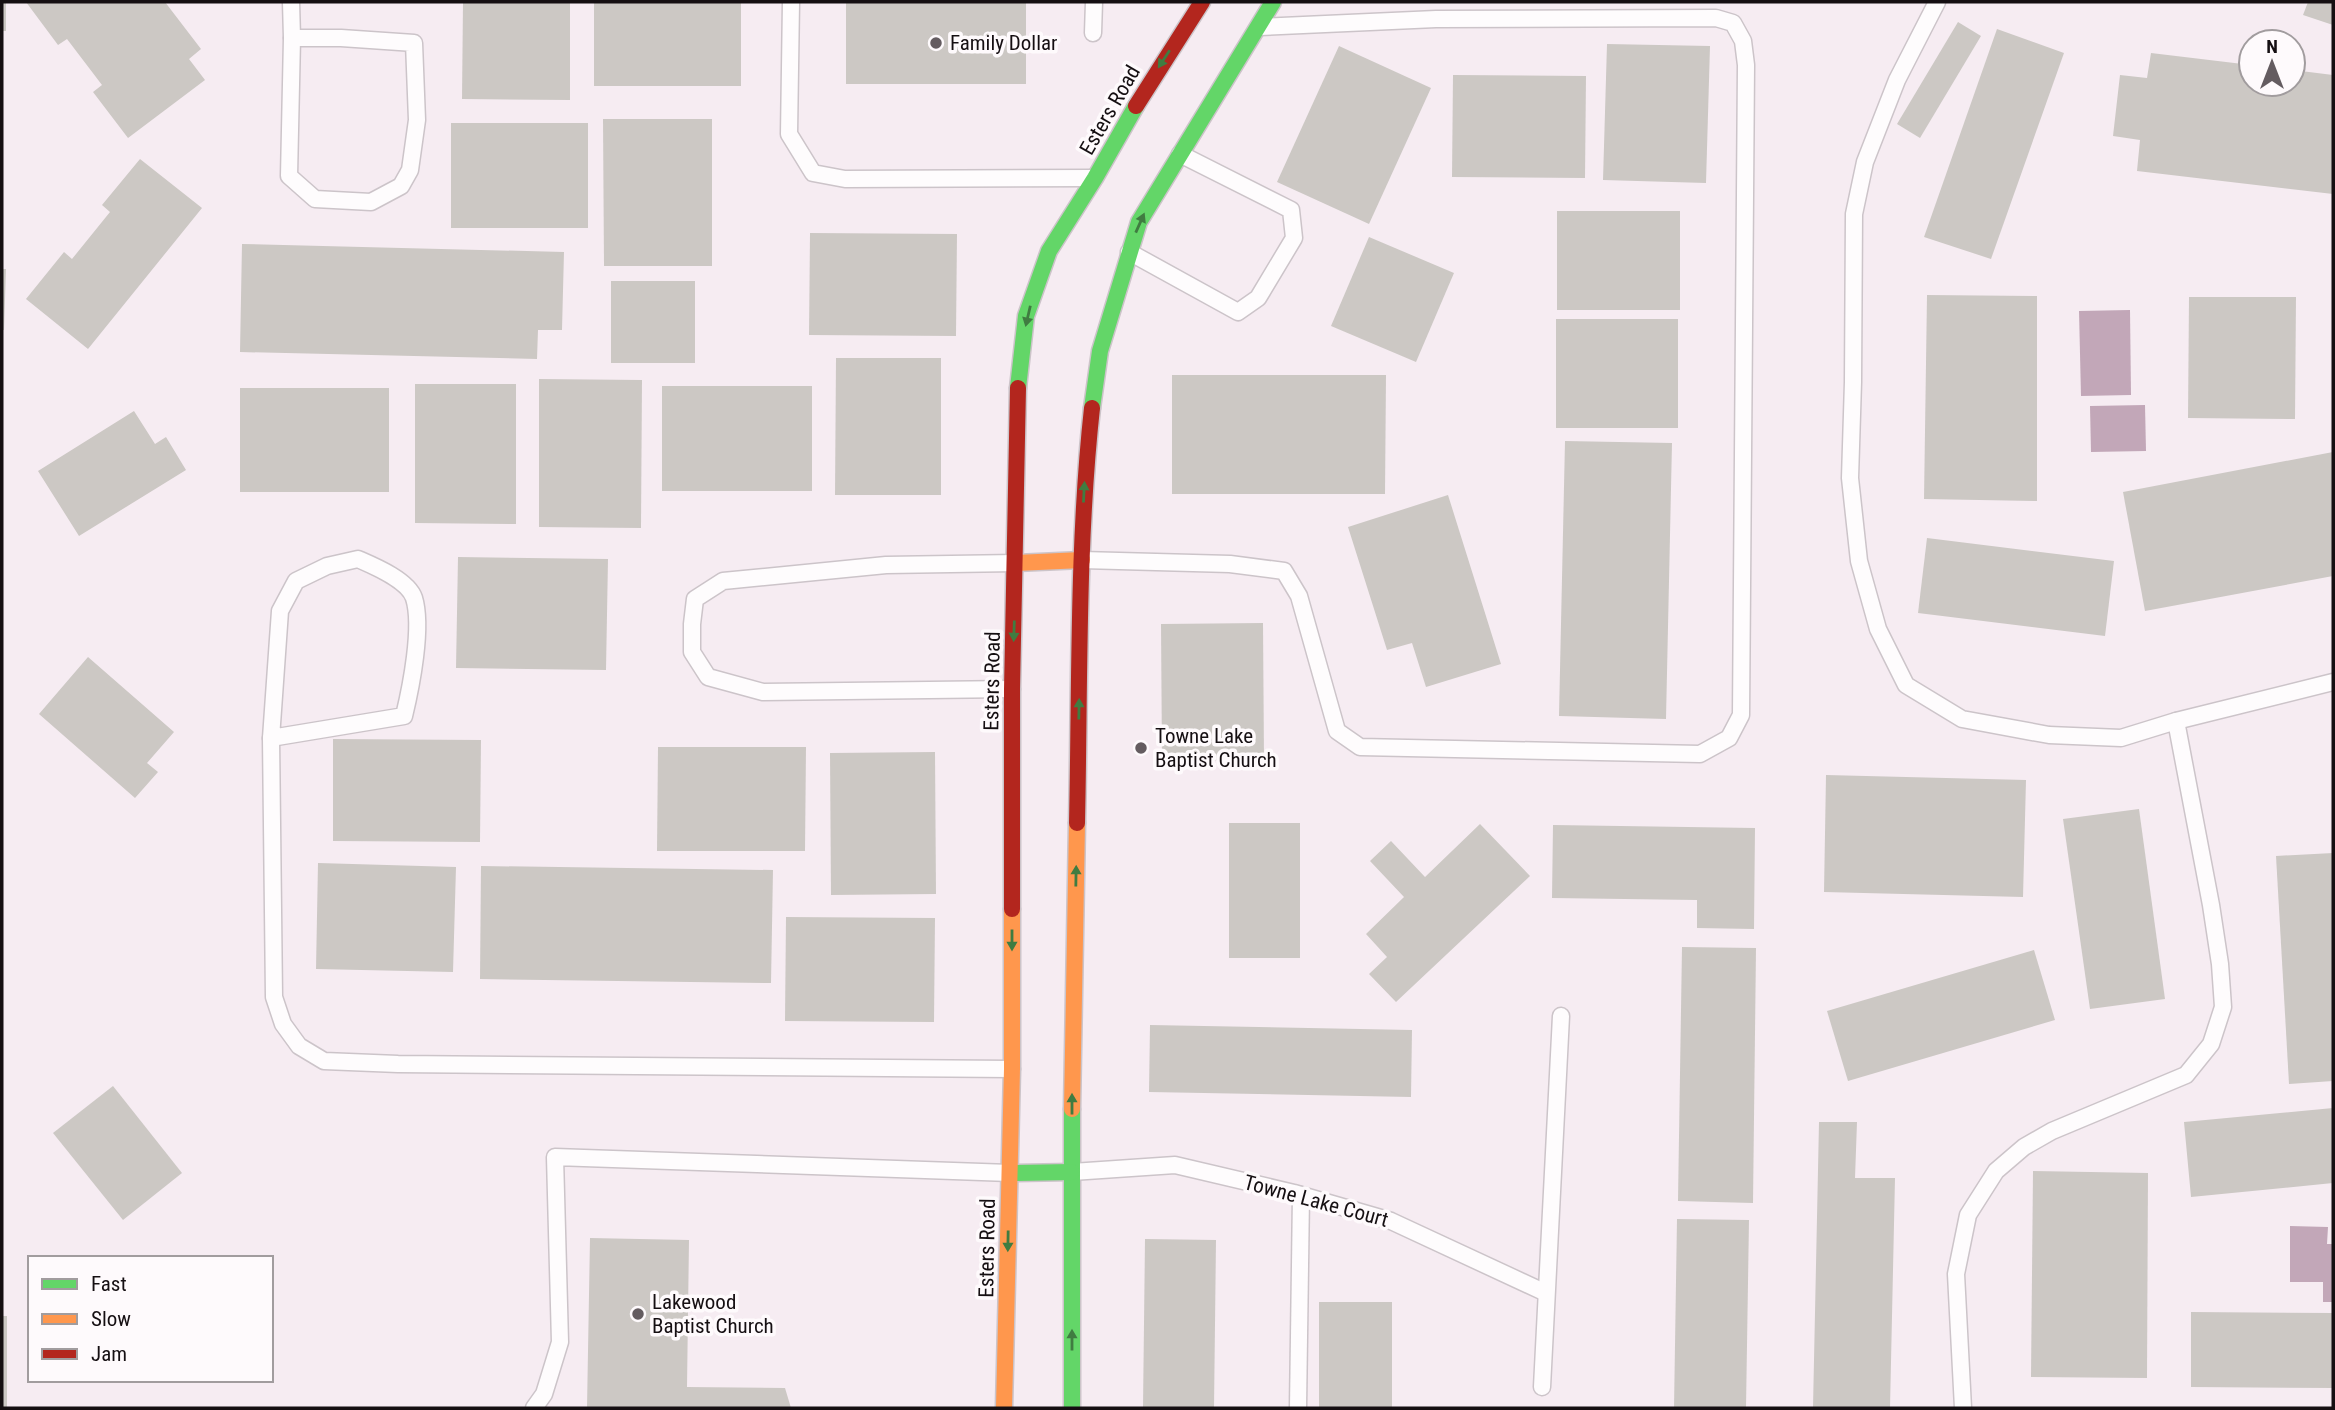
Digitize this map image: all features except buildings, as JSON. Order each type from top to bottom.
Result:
[{"type":"main road","name":"Esters Road","points":[[1004,1408],[1012,1069],[1012,689],[1017,398],[1026,316],[1049,251],[1156,72],[1202,2]]},
{"type":"main road","points":[[1072,1408],[1072,1069],[1082,561],[1087,453],[1093,398],[1100,351],[1139,222],[1273,2]]},
{"type":"main road","points":[[1016,563],[1082,561]]},
{"type":"main road","points":[[1010,1173],[1072,1172]]},
{"type":"lane","points":[[291,2],[289,176],[315,199],[371,202],[401,186],[410,170],[417,120],[414,43],[292,38]]},
{"type":"lane","points":[[791,2],[789,134],[813,173],[845,179],[1095,178]]},
{"type":"lane","points":[[1093,33],[1094,2]]},
{"type":"lane","points":[[1937,2],[1897,80],[1865,162],[1854,214],[1850,478],[1859,561],[1878,629],[1906,685],[1962,719],[2049,735],[2121,738],[2176,721],[2333,681]]},
{"type":"lane","points":[[1082,561],[1230,564],[1284,571],[1299,596],[1337,731],[1360,747],[1700,754],[1729,738],[1741,715],[1746,65],[1744,41],[1733,23],[1716,18],[1436,19],[1258,27]]},
{"type":"lane","points":[[1129,253],[1238,312],[1258,298],[1294,238],[1291,210],[1180,154]]},
{"type":"lane","points":[[271,738],[404,716],[414,677],[414,596],[389,572],[358,559],[327,566],[296,581],[280,611],[271,738],[274,997],[283,1024],[299,1046],[324,1061],[398,1064],[1012,1069]]},
{"type":"lane","points":[[1012,689],[763,692],[708,677],[692,652],[692,624],[695,599],[723,581],[886,565],[1016,563]]},
{"type":"lane","points":[[1963,1408],[1956,1274],[1968,1215],[1996,1171],[2024,1147],[2052,1131],[2186,1075],[2211,1044],[2223,1007],[2211,905],[2176,721]]},
{"type":"lane","points":[[1542,1387],[1562,1016]]},
{"type":"lane","points":[[534,1408],[544,1394],[559,1342],[555,1157],[1010,1173]]},
{"type":"lane","name":"Towne Lake Court","points":[[1072,1172],[1175,1165],[1301,1195],[1391,1220],[1546,1293]]},
{"type":"lane","points":[[1298,1408],[1301,1195]]},
{"type":"shaded area","points":[[2130,310],[2131,395],[2081,396],[2079,311]]},
{"type":"shaded area","points":[[2145,405],[2146,451],[2091,452],[2090,406]]},
{"type":"shaded area","points":[[2290,1226],[2328,1227],[2327,1244],[2333,1244],[2333,1302],[2323,1302],[2323,1282],[2290,1282]]},
{"type":"traffic: fast","points":[[1092,408],[1100,351],[1139,222],[1273,2]]},
{"type":"traffic: fast","points":[[1018,388],[1026,316],[1049,251],[1136,106]]},
{"type":"traffic: fast","points":[[1072,1109],[1072,1408]]},
{"type":"traffic: fast","points":[[1010,1173],[1072,1172]]},
{"type":"traffic: slow","points":[[1016,563],[1082,560]]},
{"type":"traffic: slow","points":[[1072,1109],[1077,823]]},
{"type":"traffic: slow","points":[[1004,1408],[1012,1069],[1012,909]]},
{"type":"traffic: jam","points":[[1136,106],[1202,2]]},
{"type":"traffic: jam","points":[[1012,909],[1012,689],[1018,388]]},
{"type":"traffic: jam","points":[[1077,823],[1081,563],[1092,408]]},
{"type":"place","name":"Family Dollar","points":[[936,43]]},
{"type":"place","name":"Towne Lake Baptist Church","points":[[1141,748]]},
{"type":"place","name":"Lakewood Baptist Church","points":[[638,1314]]}]
